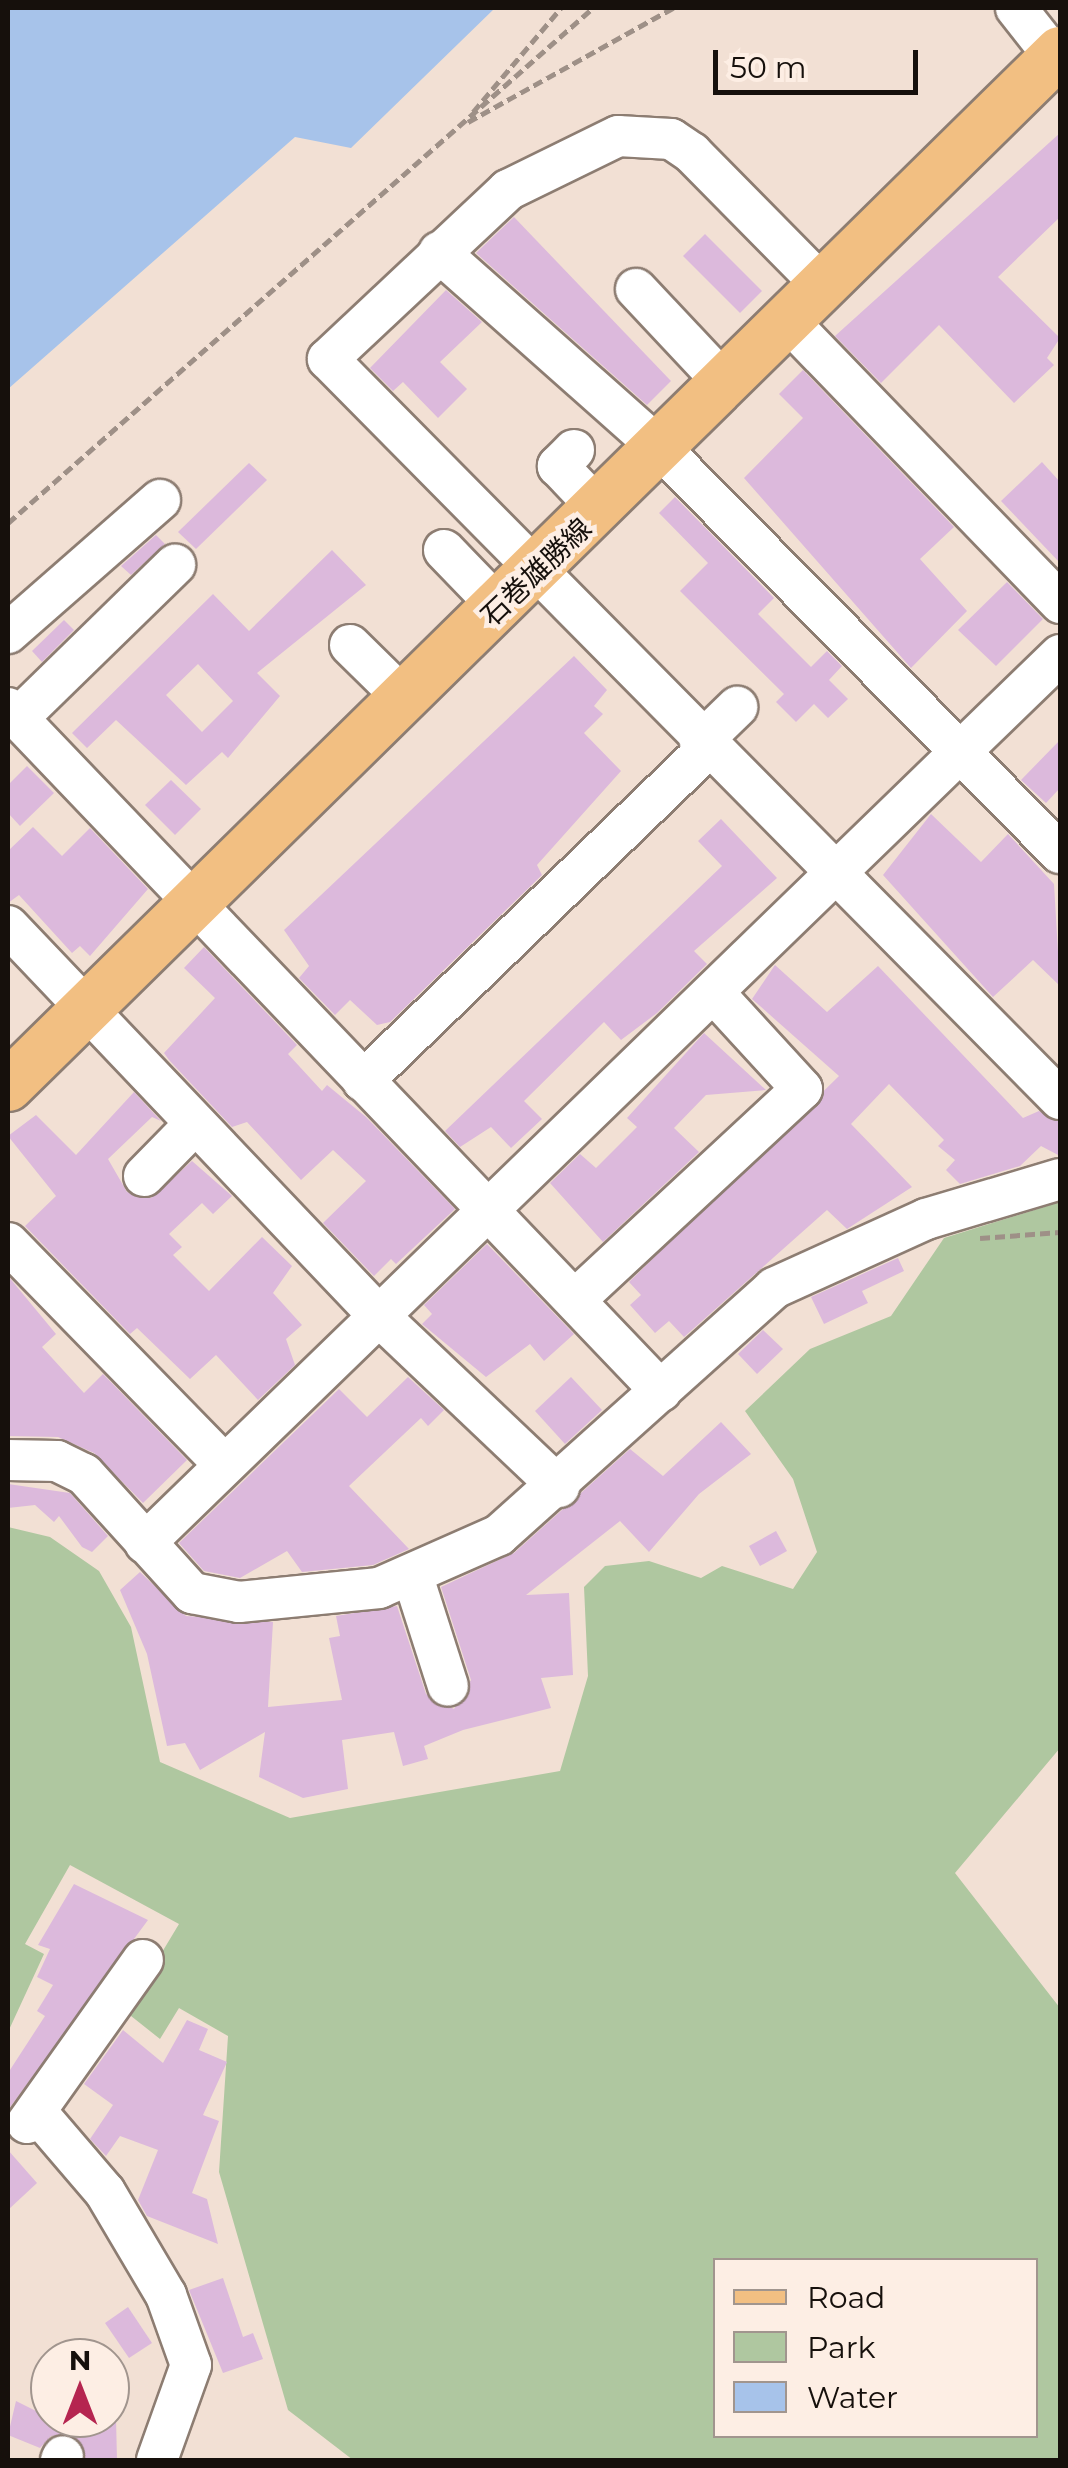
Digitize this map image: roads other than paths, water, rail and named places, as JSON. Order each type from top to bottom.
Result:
[{"type":"main road","name":"石巻雄勝線","points":[[8,1086],[663,451],[1059,58]]},
{"type":"street","points":[[1016,8],[1059,58]]},
{"type":"street","points":[[516,591],[328,359],[508,190],[641,133],[692,153],[825,288]]},
{"type":"street","points":[[439,252],[663,451],[966,750],[1060,853]]},
{"type":"street","points":[[636,289],[726,385]]},
{"type":"street","points":[[791,324],[1060,603]]},
{"type":"street","points":[[574,450],[558,466],[600,510]]},
{"type":"street","points":[[8,633],[160,500]]},
{"type":"street","points":[[444,550],[516,591],[704,746],[1060,1100]]},
{"type":"street","points":[[176,566],[12,713],[363,1081],[493,1210],[661,1391]]},
{"type":"street","points":[[350,644],[405,700]]},
{"type":"street","points":[[144,1543],[493,1210],[1060,655]]},
{"type":"street","points":[[363,1081],[704,746],[737,707]]},
{"type":"street","points":[[8,926],[380,1317],[558,1487]]},
{"type":"street","points":[[576,1298],[802,1088],[714,994]]},
{"type":"street","points":[[144,1176],[194,1125]]},
{"type":"street","points":[[8,1460],[57,1461],[84,1474],[192,1594],[211,1600],[336,1598],[413,1576],[499,1535],[558,1487],[774,1288],[926,1220],[1060,1179]]},
{"type":"street","points":[[8,1244],[224,1464]]},
{"type":"street","points":[[413,1576],[448,1686]]},
{"type":"street","points":[[143,1960],[33,2119],[114,2207],[166,2296],[191,2365],[157,2460]]},
{"type":"water","points":[[8,8],[495,8],[351,148],[295,137],[8,389]]}]
